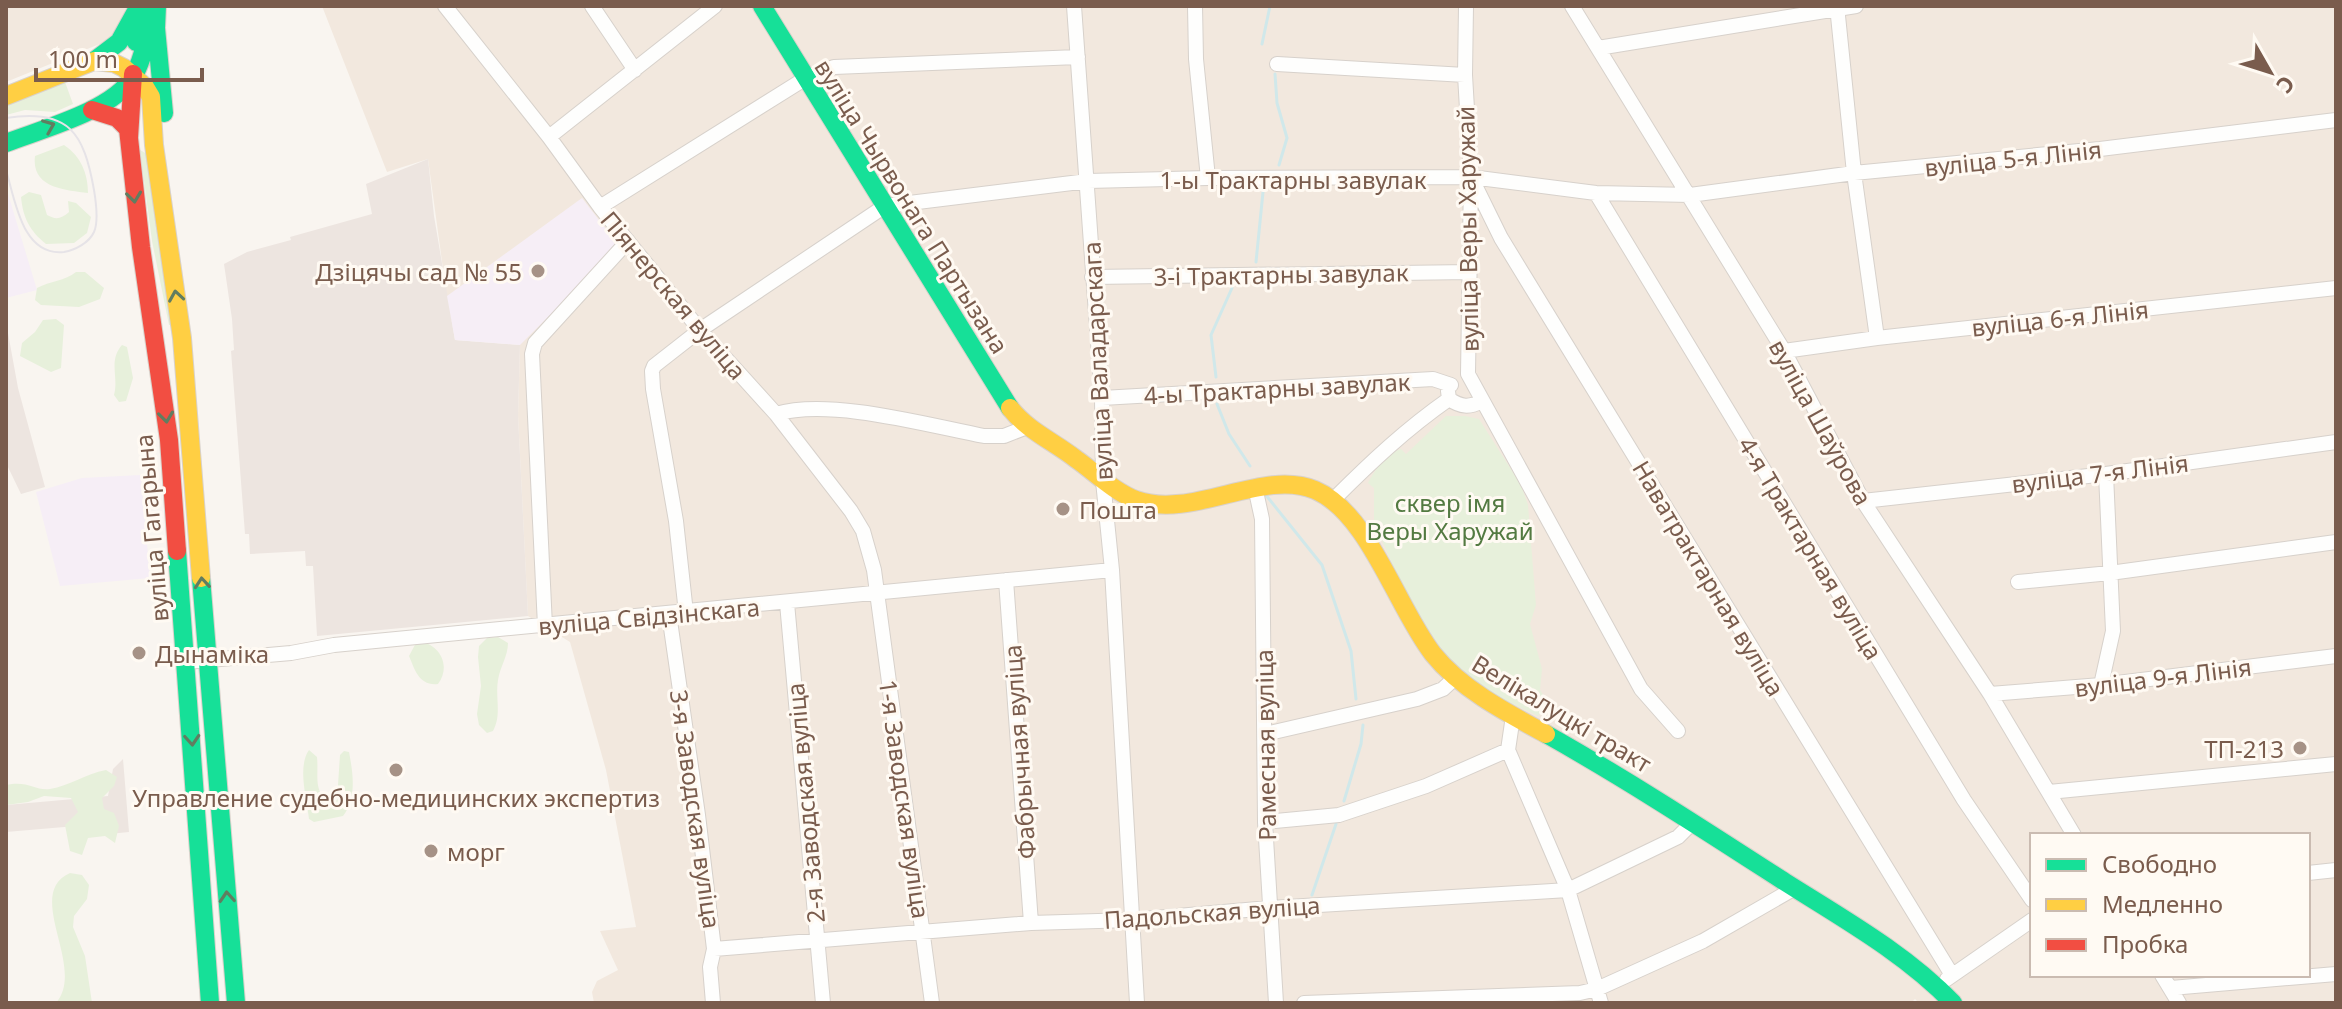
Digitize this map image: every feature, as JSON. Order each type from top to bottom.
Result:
[{"type":"main road","points":[[6,96],[94,61],[114,48],[126,34],[139,6]]},
{"type":"main road","name":"вуліца Гагарына","points":[[139,6],[128,146],[169,440],[210,1003]]},
{"type":"main road","points":[[6,143],[92,110],[126,86],[133,76],[157,6]]},
{"type":"main road","name":"вуліца Гагарына","points":[[157,6],[156,28],[166,144],[167,241]]},
{"type":"main road","name":"вуліца Чырвонага Партызана","points":[[762,6],[999,393],[1027,427]]},
{"type":"main road","points":[[94,61],[114,63],[133,76]]},
{"type":"main road","name":"вуліца Гагарына","points":[[133,76],[151,97],[167,241],[182,338],[236,1003]]},
{"type":"main road","name":"вуліца Гагарына","points":[[92,110],[124,123],[129,136],[128,146]]},
{"type":"main road","points":[[156,339],[182,338]]},
{"type":"main road","name":"Велікалуцкі тракт","points":[[1027,427],[1078,459],[1103,481],[1135,499],[1166,504],[1208,501],[1255,487],[1288,484],[1317,489],[1334,499],[1357,525],[1435,656],[1456,677],[1513,716],[1612,771],[1944,981],[1953,1003]]},
{"type":"main road","points":[[204,931],[229,929]]},
{"type":"street","name":"Піянерская вуліца","points":[[445,6],[600,207],[700,330],[776,414],[851,511],[863,531],[877,594]]},
{"type":"street","points":[[592,6],[635,70]]},
{"type":"street","points":[[549,137],[715,6]]},
{"type":"street","name":"вуліца Валадарскага","points":[[1074,6],[1102,398],[1103,481],[1112,570],[1137,1003]]},
{"type":"street","points":[[1195,6],[1196,59],[1208,178]]},
{"type":"street","name":"вуліца Веры Харужай","points":[[1466,6],[1465,75],[1471,177],[1468,374],[1641,689],[1678,731]]},
{"type":"street","name":"вуліца Шаўрова","points":[[1572,6],[1784,351],[1863,501],[1990,694],[2073,833]]},
{"type":"street","points":[[1598,48],[1856,6]]},
{"type":"street","points":[[1837,7],[1854,173],[1877,338]]},
{"type":"street","points":[[600,207],[806,78],[834,67],[1078,57]]},
{"type":"street","points":[[1277,64],[1465,75]]},
{"type":"street","name":"вуліца 5-я Лінія","points":[[1690,195],[1854,173],[2100,149],[2336,120]]},
{"type":"street","name":"1-ы Трактарны завулак","points":[[885,206],[1088,181],[1208,178],[1471,177],[1596,193],[1690,195]]},
{"type":"street","name":"Наватрактарная вуліца","points":[[1471,177],[1501,238],[1944,981]]},
{"type":"street","name":"4-я Трактарная вуліца","points":[[1596,193],[1964,800],[2030,897]]},
{"type":"street","points":[[686,613],[676,521],[652,371],[654,366],[700,330],[885,206]]},
{"type":"street","points":[[545,626],[532,354],[535,343],[628,241]]},
{"type":"street","name":"3-і Трактарны завулак","points":[[1092,277],[1470,272]]},
{"type":"street","name":"вуліца 6-я Лінія","points":[[1784,351],[2336,288]]},
{"type":"street","points":[[1334,499],[1376,456],[1450,392],[1458,377],[1468,374]]},
{"type":"street","name":"4-ы Трактарны завулак","points":[[1102,398],[1433,379],[1466,407],[1482,401]]},
{"type":"street","points":[[776,414],[840,409],[984,436],[1004,436],[1027,427]]},
{"type":"street","name":"вуліца 7-я Лінія","points":[[1863,501],[2106,474],[2336,442]]},
{"type":"street","points":[[2101,685],[2113,631],[2106,474]]},
{"type":"street","name":"Рамесная вуліца","points":[[1255,487],[1262,519],[1265,822],[1276,1003]]},
{"type":"street","points":[[2018,582],[2110,573],[2336,542]]},
{"type":"street","name":"вуліца Свідзінскага","points":[[186,662],[1112,570]]},
{"type":"street","name":"Фабрычная вуліца","points":[[1006,580],[1031,923]]},
{"type":"street","name":"1-я Заводская вуліца","points":[[877,594],[932,1003]]},
{"type":"street","name":"2-я Заводская вуліца","points":[[787,603],[823,1003]]},
{"type":"street","name":"3-я Заводская вуліца","points":[[669,614],[714,949],[710,967],[713,1003]]},
{"type":"street","name":"вуліца 9-я Лінія","points":[[1990,694],[2101,685],[2336,656]]},
{"type":"street","points":[[1265,734],[1417,699],[1443,689],[1456,677]]},
{"type":"street","points":[[1513,716],[1508,750],[1568,890],[1599,996]]},
{"type":"street","points":[[1265,822],[1339,815],[1426,786],[1508,750]]},
{"type":"street","points":[[2049,792],[2336,764]]},
{"type":"street","name":"Падольская вуліца","points":[[714,949],[1031,923],[1132,920],[1269,908],[1568,890],[1678,837],[1693,822]]},
{"type":"street","points":[[2310,873],[2336,870]]},
{"type":"street","points":[[1304,1003],[1580,993],[1599,996],[1795,888]]},
{"type":"street","points":[[1944,981],[2030,921]]},
{"type":"street","points":[[2310,976],[2336,974]]},
{"type":"street","points":[[2163,977],[2179,1003]]},
{"type":"street","points":[[2171,988],[2301,977]]},
{"type":"shaded area","points":[[6,6],[127,6],[123,21],[107,41],[6,82]]},
{"type":"shaded area","points":[[322,6],[2336,6],[2336,1003],[1919,1003],[1915,999],[1911,1003],[594,1003],[592,992],[597,981],[618,970],[600,931],[636,927],[606,770],[570,642],[528,616],[518,415],[520,345],[450,320],[428,159],[387,172]]},
{"type":"shaded area","points":[[428,159],[434,216],[455,340],[520,345],[518,415],[528,616],[317,636],[313,566],[306,566],[305,551],[250,554],[249,534],[245,534],[231,351],[234,350],[232,319],[224,264],[247,252],[291,240],[290,237],[372,214],[366,184]]},
{"type":"shaded area","points":[[6,187],[37,290],[6,298]]},
{"type":"shaded area","name":"Дзіцячы сад № 55","points":[[582,198],[619,246],[520,345],[455,340],[447,296]]},
{"type":"shaded area","points":[[6,322],[18,388],[45,487],[21,494],[6,463]]},
{"type":"shaded area","points":[[141,475],[150,578],[60,586],[36,492],[82,478]]},
{"type":"shaded area","points":[[123,759],[129,832],[79,837],[76,826],[6,832],[6,805],[108,796],[113,769]]},
{"type":"green space","points":[[65,82],[73,104],[55,112],[25,110],[6,115],[6,106]]},
{"type":"green space","points":[[64,145],[75,154],[82,166],[88,193],[51,185],[38,175],[35,156]]},
{"type":"green space","points":[[140,150],[147,154],[172,325],[169,325],[152,241]]},
{"type":"green space","points":[[29,192],[41,195],[47,215],[53,218],[69,212],[68,201],[76,203],[91,217],[87,233],[74,243],[46,244],[28,224],[21,197]]},
{"type":"green space","points":[[76,272],[85,272],[104,288],[100,299],[79,307],[41,305],[35,300],[37,288]]},
{"type":"green space","points":[[56,319],[64,325],[61,368],[51,372],[20,356],[22,343],[43,320]]},
{"type":"green space","points":[[122,345],[127,347],[133,378],[126,401],[119,402],[114,395],[115,363]]},
{"type":"green space","name":"сквер імя Веры Харужай","points":[[1446,416],[1479,419],[1521,485],[1528,505],[1536,605],[1530,624],[1542,669],[1540,690],[1546,699],[1544,709],[1538,716],[1490,693],[1451,664],[1412,604],[1374,522],[1374,488],[1368,483],[1374,473],[1396,451],[1401,449],[1406,454]]},
{"type":"green space","points":[[498,637],[508,643],[508,648],[498,680],[496,725],[493,731],[487,733],[479,725],[477,714],[481,686],[479,646],[487,638]]},
{"type":"green space","points":[[417,641],[432,646],[441,656],[444,670],[438,684],[422,680],[416,672],[409,656]]},
{"type":"green space","points":[[309,750],[317,757],[319,789],[332,803],[337,800],[340,755],[344,751],[349,752],[352,793],[343,816],[314,822],[309,819],[303,774]]},
{"type":"green space","points":[[106,770],[117,777],[114,786],[102,798],[104,809],[114,813],[119,826],[115,843],[105,836],[88,838],[82,855],[70,851],[65,825],[78,812],[71,798],[44,796],[6,805],[6,785],[50,789]]},
{"type":"green space","points":[[70,873],[82,875],[89,885],[87,899],[74,916],[73,927],[85,956],[92,1003],[56,1003],[64,988],[65,970],[52,897],[57,883]]},
{"type":"waterway","points":[[1262,44],[1270,6]]},
{"type":"waterway","points":[[1275,74],[1277,103],[1287,138],[1279,165]]},
{"type":"waterway","points":[[1256,262],[1263,192]]},
{"type":"waterway","points":[[1216,377],[1211,335],[1232,288]]},
{"type":"waterway","points":[[1217,404],[1229,434],[1250,466]]},
{"type":"waterway","points":[[1265,494],[1322,565],[1351,651],[1356,699]]},
{"type":"waterway","points":[[1344,801],[1361,744],[1363,725]]},
{"type":"waterway","points":[[1312,895],[1336,824]]},
{"type":"tram line","points":[[6,118],[45,117],[59,121],[70,129],[85,153],[90,170],[97,211],[92,236],[73,250],[64,252],[50,251],[38,245],[17,210],[6,170]]},
{"type":"traffic: fast","points":[[136,42],[140,6]]},
{"type":"traffic: fast","points":[[157,6],[156,28],[164,113]]},
{"type":"traffic: fast","points":[[762,6],[1010,408]]},
{"type":"traffic: fast","points":[[94,61],[119,42],[135,13]]},
{"type":"traffic: fast","points":[[6,143],[75,118],[123,89],[137,70],[153,17]]},
{"type":"traffic: fast","points":[[177,551],[210,1003]]},
{"type":"traffic: fast","points":[[201,578],[236,1003]]},
{"type":"traffic: fast","points":[[1546,734],[1667,806],[1873,938],[1915,968],[1953,1003]]},
{"type":"traffic: slow","points":[[6,96],[94,61],[114,63],[124,68],[145,87],[151,97],[154,145],[182,338],[201,578]]},
{"type":"traffic: slow","points":[[1010,408],[1033,429],[1112,487],[1136,500],[1181,504],[1273,485],[1295,485],[1315,490],[1334,502],[1367,540],[1420,635],[1444,667],[1485,699],[1546,734]]},
{"type":"traffic: jam","points":[[129,138],[133,74]]},
{"type":"traffic: jam","points":[[92,110],[117,118],[128,129],[141,247],[169,440],[177,551]]},
{"type":"place","name":"Дзіцячы сад № 55","points":[[538,271]]},
{"type":"place","name":"Пошта","points":[[1063,509]]},
{"type":"place","name":"Дынаміка","points":[[139,653]]},
{"type":"place","name":"ТП-213","points":[[2300,748]]},
{"type":"place","name":"Управление судебно-медицинских экспертиз","points":[[396,770]]},
{"type":"place","name":"морг","points":[[431,851]]}]
